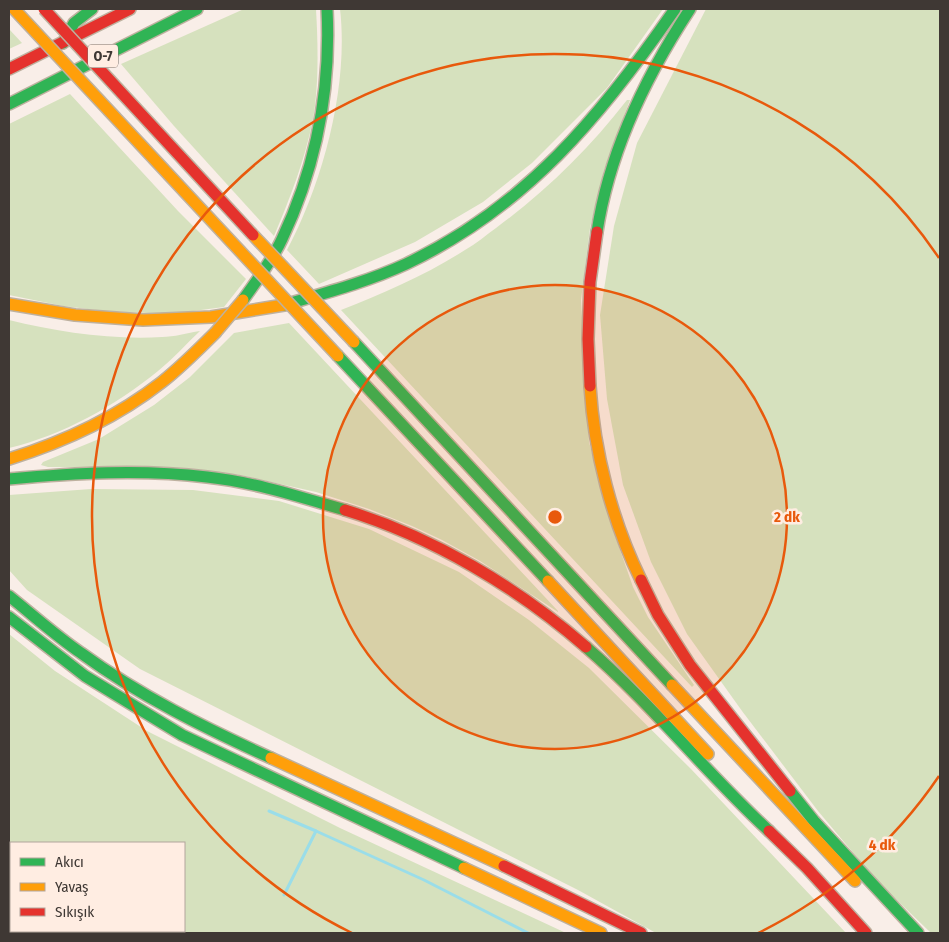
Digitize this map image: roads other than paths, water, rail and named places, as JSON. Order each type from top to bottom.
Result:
[{"type":"main road","points":[[14,9],[418,440],[764,814],[785,846]]},
{"type":"main road","points":[[44,9],[904,933]]},
{"type":"main road","points":[[54,9],[83,43],[97,66]]},
{"type":"main road","points":[[63,42],[69,28],[77,18],[92,9]]},
{"type":"main road","name":"O-7","points":[[9,68],[130,9]]},
{"type":"main road","name":"O-7","points":[[9,104],[197,9]]},
{"type":"main road","points":[[9,459],[68,438],[113,415],[162,382],[215,333],[243,300],[282,240],[305,179],[324,100],[328,61],[327,9]]},
{"type":"main road","points":[[9,304],[66,315],[97,318],[156,321],[192,319],[254,311],[293,303],[330,294],[375,278],[454,238],[491,213],[526,185],[581,133],[609,100],[675,9]]},
{"type":"main road","points":[[690,9],[670,38],[647,82],[625,131],[611,170],[595,242],[587,327],[588,368],[595,429],[605,477],[622,533],[643,586],[658,616],[687,662],[714,698],[817,823],[918,933]]},
{"type":"main road","points":[[9,58],[31,58]]},
{"type":"main road","points":[[9,479],[100,473],[151,473],[210,477],[276,490],[331,504],[429,543],[481,571],[510,590],[549,617],[601,660],[737,801],[785,846],[866,933]]},
{"type":"main road","points":[[9,596],[80,653],[148,697],[210,730],[529,878],[641,933]]},
{"type":"main road","points":[[9,617],[85,676],[182,735],[600,933]]},
{"type":"waterway","points":[[269,811],[316,831]]},
{"type":"waterway","points":[[284,895],[316,831],[424,880],[528,933]]}]
